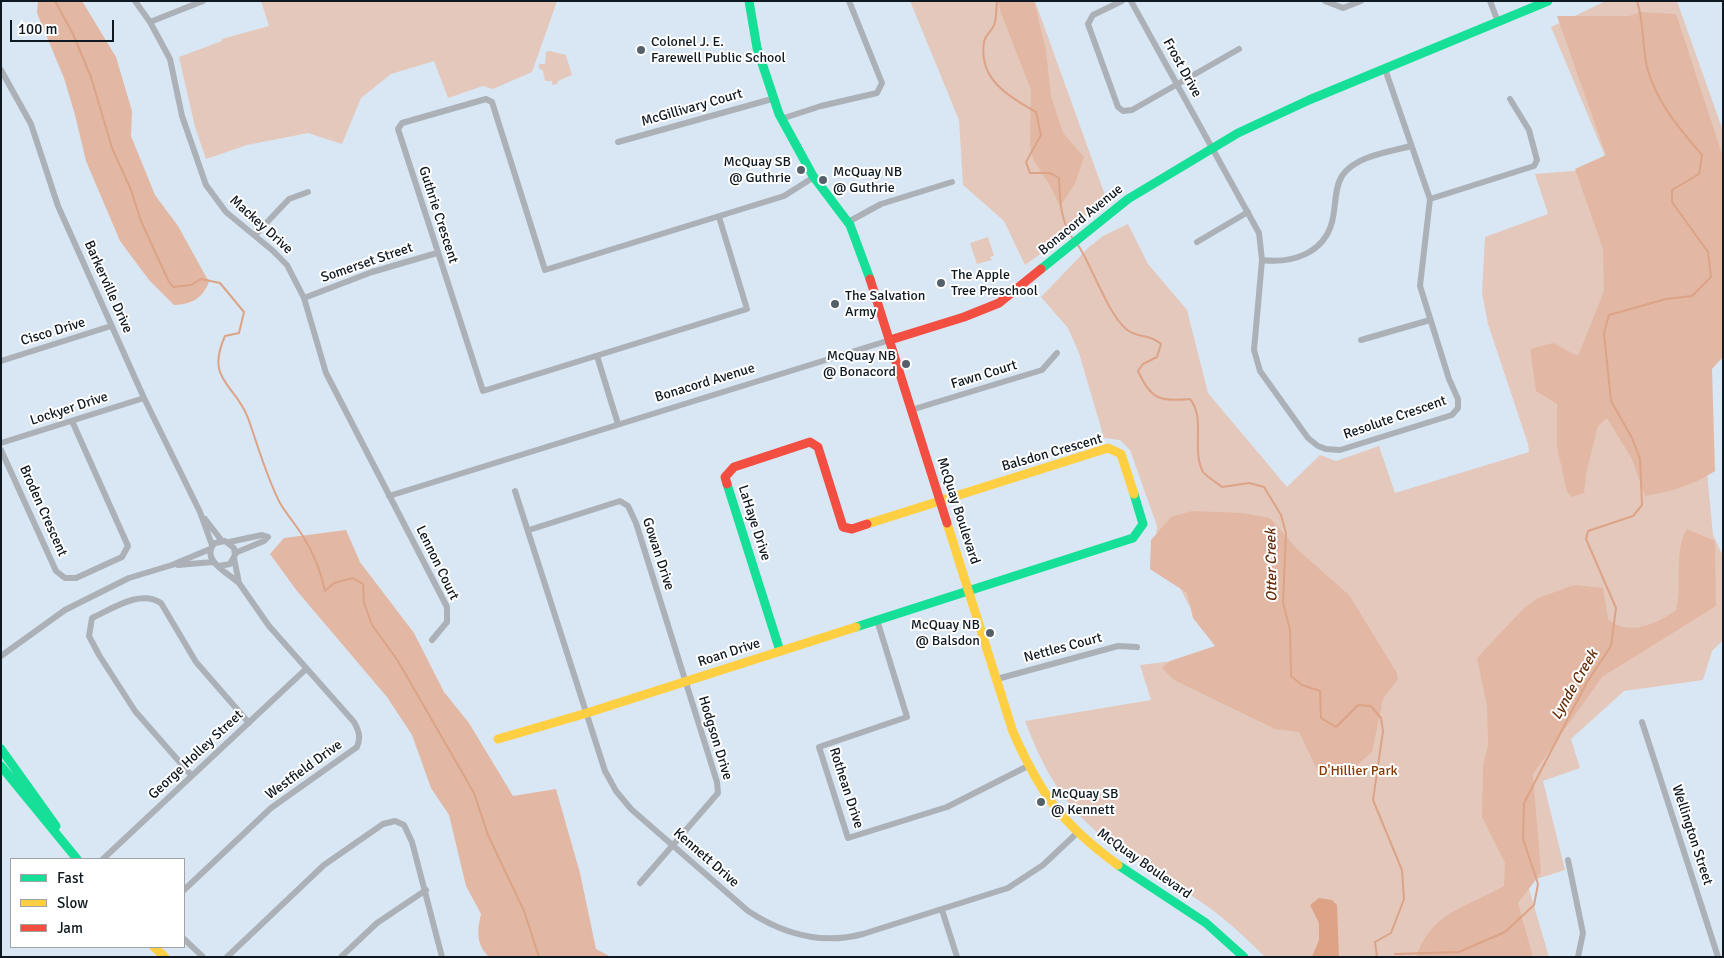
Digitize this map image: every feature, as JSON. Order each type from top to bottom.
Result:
[{"type":"street","name":"Mackey Drive","points":[[135,1],[150,22],[170,59],[182,116],[206,185],[226,212],[255,235],[287,265],[304,298],[326,373],[389,496]]},
{"type":"street","points":[[150,22],[203,1]]},
{"type":"street","name":"McQuay Boulevard","points":[[748,1],[755,43],[772,99],[781,119],[814,177],[848,222],[861,250],[1013,732],[1028,766],[1051,802],[1078,833],[1106,857],[1201,920],[1232,944],[1244,957]]},
{"type":"street","points":[[781,119],[821,106],[877,92],[882,83],[849,1]]},
{"type":"street","points":[[1122,1],[1093,15],[1088,24],[1118,107],[1123,111],[1132,110],[1239,49]]},
{"type":"street","name":"Frost Drive","points":[[1131,1],[1212,146]]},
{"type":"street","points":[[1325,1],[1343,8],[1361,1]]},
{"type":"street","points":[[1490,1],[1498,22]]},
{"type":"street","name":"Bonacord Avenue","points":[[389,496],[981,312],[999,303],[1128,199],[1212,146],[1309,100],[1548,1]]},
{"type":"street","name":"Resolute Crescent","points":[[1212,146],[1259,233],[1262,260],[1254,350],[1260,371],[1308,438],[1326,449],[1340,450],[1452,415],[1458,408],[1458,400],[1420,286],[1430,199],[1410,146],[1385,69]]},
{"type":"street","name":"Barkerville Drive","points":[[1,70],[31,124],[58,206],[144,398],[200,512],[211,547]]},
{"type":"street","name":"Guthrie Crescent","points":[[719,217],[748,309],[483,391],[398,129],[402,123],[486,99],[492,102],[545,270],[784,196],[814,177]]},
{"type":"street","name":"McGillivary Court","points":[[618,142],[772,99]]},
{"type":"street","points":[[1430,199],[1534,166],[1537,160],[1528,130],[1510,99]]},
{"type":"street","points":[[1262,260],[1294,260],[1311,253],[1326,236],[1332,223],[1341,177],[1350,167],[1365,159],[1410,146]]},
{"type":"street","points":[[848,222],[881,204],[952,182]]},
{"type":"street","points":[[255,235],[289,200],[308,192]]},
{"type":"street","points":[[1197,242],[1248,212]]},
{"type":"street","name":"Somerset Street","points":[[304,298],[372,272],[437,253]]},
{"type":"street","points":[[1361,340],[1430,320]]},
{"type":"street","name":"Cisco Drive","points":[[1,361],[111,326]]},
{"type":"street","name":"Fawn Court","points":[[911,410],[1042,370],[1057,354]]},
{"type":"street","points":[[597,356],[618,424]]},
{"type":"street","name":"Lockyer Drive","points":[[1,443],[144,398]]},
{"type":"street","name":"Broden Crescent","points":[[1,450],[56,571],[65,578],[76,578],[122,557],[128,546],[72,421]]},
{"type":"street","name":"LaHaye Drive","points":[[780,651],[725,477],[734,467],[810,442],[818,447],[844,527],[852,529],[940,501]]},
{"type":"street","name":"Balsdon Crescent","points":[[940,501],[1108,448],[1121,454],[1143,524],[1140,531],[1133,538],[969,591]]},
{"type":"street","name":"Kennett Drive","points":[[515,491],[605,771],[616,791],[631,809],[673,846],[748,911],[765,922],[801,935],[846,938],[942,910],[1014,885],[1043,865],[1078,833]]},
{"type":"street","name":"Lennon Court","points":[[389,496],[447,607],[447,622],[432,640]]},
{"type":"street","name":"Gowan Drive","points":[[528,530],[620,501],[628,506],[636,523],[685,681]]},
{"type":"street","name":"Barkerville Drive","points":[[200,512],[225,542]]},
{"type":"street","points":[[1,656],[65,610],[129,578],[172,566],[225,542],[262,534],[268,537],[264,541],[235,555],[230,564],[172,566]]},
{"type":"street","points":[[225,542],[235,555]]},
{"type":"street","points":[[211,547],[210,556],[216,564],[240,583]]},
{"type":"street","name":"Westfield Drive","points":[[185,889],[271,808],[357,747],[360,740],[359,731],[354,722],[269,626],[240,583],[235,555]]},
{"type":"street","name":"Roan Drive","points":[[498,739],[587,713],[969,591]]},
{"type":"street","points":[[191,776],[135,711],[104,663],[89,636],[92,618],[134,599],[148,596],[154,598],[161,603],[196,662],[249,723]]},
{"type":"street","name":"Rothean Drive","points":[[877,620],[907,717],[819,747],[848,838],[947,806],[1028,766]]},
{"type":"street","name":"Nettles Court","points":[[997,679],[1118,646],[1137,647]]},
{"type":"street","name":"George Holley Street","points":[[103,858],[306,669]]},
{"type":"street","name":"Hodgson Drive","points":[[673,846],[718,793],[718,782],[685,681]]},
{"type":"street","name":"Wellington Street","points":[[1642,722],[1718,957]]},
{"type":"street","points":[[1,749],[56,826],[58,833]]},
{"type":"street","points":[[1,766],[46,823],[58,833],[75,858]]},
{"type":"street","points":[[228,957],[324,865],[383,824],[395,821],[404,825],[426,890],[442,957]]},
{"type":"street","points":[[640,883],[673,846]]},
{"type":"street","points":[[1568,860],[1583,933],[1578,957]]},
{"type":"street","points":[[341,957],[377,923],[426,890]]},
{"type":"street","points":[[942,910],[957,957]]},
{"type":"street","points":[[185,940],[203,957]]},
{"type":"street","points":[[155,948],[165,957]]},
{"type":"green space","points":[[261,1],[557,1],[532,72],[493,89],[483,86],[448,98],[434,61],[391,74],[361,98],[342,144],[308,133],[247,145],[206,159],[195,127],[179,57],[222,41],[222,39],[269,26]]},
{"type":"green space","points":[[910,1],[1035,1],[1106,198],[1050,247],[1025,265],[1004,221],[963,185],[959,120]]},
{"type":"green space","name":"D'Hillier Park","points":[[1606,1],[1677,1],[1723,131],[1723,356],[1713,363],[1703,430],[1713,535],[1723,556],[1723,640],[1712,651],[1703,680],[1624,691],[1571,739],[1580,768],[1543,781],[1565,870],[1527,882],[1549,957],[1265,957],[1236,929],[1212,910],[1108,841],[1080,816],[1062,795],[1048,771],[1025,721],[1151,700],[1140,665],[1214,656],[1216,637],[1188,604],[1156,538],[1157,526],[1130,450],[1120,440],[1104,438],[1079,353],[1068,328],[1041,297],[1089,247],[1103,236],[1128,224],[1148,264],[1187,310],[1208,393],[1287,487],[1320,455],[1336,461],[1379,446],[1395,493],[1529,452],[1488,324],[1482,293],[1485,237],[1548,214],[1535,174],[1610,168],[1551,27]]},
{"type":"green space","points":[[550,51],[566,55],[572,75],[552,85],[552,81],[545,81],[543,71],[539,68],[539,64],[545,64],[546,52]]},
{"type":"green space","points":[[988,237],[994,256],[990,257],[992,260],[977,264],[970,243]]},
{"type":"shaded area","points":[[38,1],[82,1],[116,57],[132,111],[131,136],[155,195],[178,226],[209,282],[203,293],[191,302],[174,305],[149,280],[120,241],[86,161],[64,78],[37,13]]},
{"type":"shaded area","points":[[998,1],[1034,1],[1046,50],[1051,96],[1063,133],[1084,157],[1075,184],[1060,206],[1033,159],[1030,146],[1031,90]]},
{"type":"shaded area","points":[[1640,12],[1676,14],[1723,157],[1723,357],[1712,369],[1715,471],[1682,487],[1645,496],[1632,459],[1607,418],[1598,426],[1586,474],[1584,493],[1572,497],[1567,492],[1557,447],[1557,404],[1536,391],[1530,349],[1553,343],[1578,356],[1604,291],[1603,249],[1575,169],[1606,155],[1557,16],[1629,16]]},
{"type":"shaded area","points":[[1192,511],[1243,513],[1270,518],[1298,550],[1349,595],[1397,673],[1398,679],[1383,699],[1372,752],[1355,767],[1333,778],[1318,772],[1299,732],[1275,729],[1174,680],[1162,668],[1170,661],[1215,646],[1193,618],[1187,593],[1150,569],[1151,540],[1171,517]]},
{"type":"shaded area","points":[[1687,529],[1715,541],[1716,606],[1602,677],[1533,774],[1541,873],[1518,903],[1533,957],[1416,957],[1431,930],[1441,920],[1504,886],[1505,863],[1482,817],[1483,765],[1488,745],[1487,706],[1477,658],[1524,608],[1538,598],[1574,585],[1603,588],[1608,619],[1616,624],[1633,628],[1660,620],[1676,610],[1679,590],[1680,547]]},
{"type":"shaded area","points":[[346,530],[360,562],[414,633],[444,692],[469,723],[513,796],[556,789],[580,873],[596,949],[611,957],[489,957],[485,952],[479,937],[481,914],[466,886],[449,815],[431,788],[412,735],[387,697],[297,591],[270,554],[284,538]]},
{"type":"shaded area","points":[[1319,898],[1332,900],[1337,905],[1339,957],[1312,957],[1319,940],[1319,923],[1310,905]]},
{"type":"waterway","points":[[55,1],[73,34],[91,77],[112,148],[131,190],[141,221],[168,280],[173,287],[191,285],[201,279],[220,283],[244,312],[239,333],[225,336],[218,363],[224,381],[248,418],[275,493],[311,550],[325,591],[334,583],[353,578],[363,584],[364,603],[372,625],[398,661],[474,793],[488,835],[524,911],[539,957]]},
{"type":"waterway","name":"Otter Creek","points":[[997,1],[995,22],[984,42],[983,55],[986,66],[991,76],[1006,93],[1036,112],[1041,135],[1026,162],[1030,173],[1050,173],[1059,178],[1063,217],[1073,239]]},
{"type":"waterway","name":"Lynde Creek","points":[[1395,954],[1459,952],[1505,932],[1534,905],[1538,884],[1523,839],[1524,803],[1587,682],[1611,646],[1616,608],[1586,539],[1588,531],[1633,516],[1642,505],[1640,459],[1632,438],[1611,401],[1604,333],[1609,315],[1666,299],[1692,296],[1711,277],[1708,252],[1672,202],[1672,190],[1699,174],[1702,155],[1669,114],[1656,92],[1645,59],[1641,17],[1637,1]]},
{"type":"waterway","name":"Otter Creek","points":[[1078,245],[1106,301],[1119,321],[1130,332],[1152,338],[1161,344],[1157,357],[1143,364],[1138,371],[1148,388],[1158,397],[1171,400],[1190,399],[1197,415],[1198,454],[1203,472],[1222,487],[1249,483],[1264,487],[1281,515],[1286,533],[1283,602],[1290,630],[1291,676],[1302,685],[1320,691],[1321,718],[1336,727],[1358,705],[1371,706],[1381,718],[1383,731],[1373,800],[1402,870],[1404,899],[1391,933],[1375,942],[1377,957]]},
{"type":"traffic: fast","points":[[749,1],[757,48],[779,114],[813,176],[850,225],[870,279]]},
{"type":"traffic: fast","points":[[1041,269],[1128,199],[1238,133],[1309,100],[1548,1]]},
{"type":"traffic: fast","points":[[727,484],[780,651]]},
{"type":"traffic: fast","points":[[856,627],[1133,538],[1143,524],[1134,494]]},
{"type":"traffic: fast","points":[[1,749],[56,826]]},
{"type":"traffic: fast","points":[[1,766],[76,858]]},
{"type":"traffic: fast","points":[[1118,865],[1206,923],[1244,957]]},
{"type":"traffic: slow","points":[[867,524],[1108,448],[1121,454],[1134,494]]},
{"type":"traffic: slow","points":[[947,523],[1013,732],[1023,754],[1033,774],[1055,807],[1082,836],[1118,865]]},
{"type":"traffic: slow","points":[[498,739],[587,713],[856,627]]},
{"type":"traffic: slow","points":[[155,948],[165,957]]},
{"type":"traffic: jam","points":[[890,340],[964,317],[999,303],[1041,269]]},
{"type":"traffic: jam","points":[[870,279],[947,523]]},
{"type":"traffic: jam","points":[[727,484],[725,477],[734,467],[810,442],[818,447],[843,527],[852,529],[867,524]]},
{"type":"place","name":"Colonel J. E. Farewell Public School","points":[[641,50]]},
{"type":"place","name":"McQuay SB @ Guthrie","points":[[801,170]]},
{"type":"place","name":"McQuay NB @ Guthrie","points":[[823,180]]},
{"type":"place","name":"The Apple Tree Preschool","points":[[941,283]]},
{"type":"place","name":"The Salvation Army","points":[[835,304]]},
{"type":"place","name":"McQuay NB @ Bonacord","points":[[906,364]]},
{"type":"place","name":"McQuay NB @ Balsdon","points":[[990,633]]},
{"type":"place","name":"McQuay SB @ Kennett","points":[[1041,802]]}]
